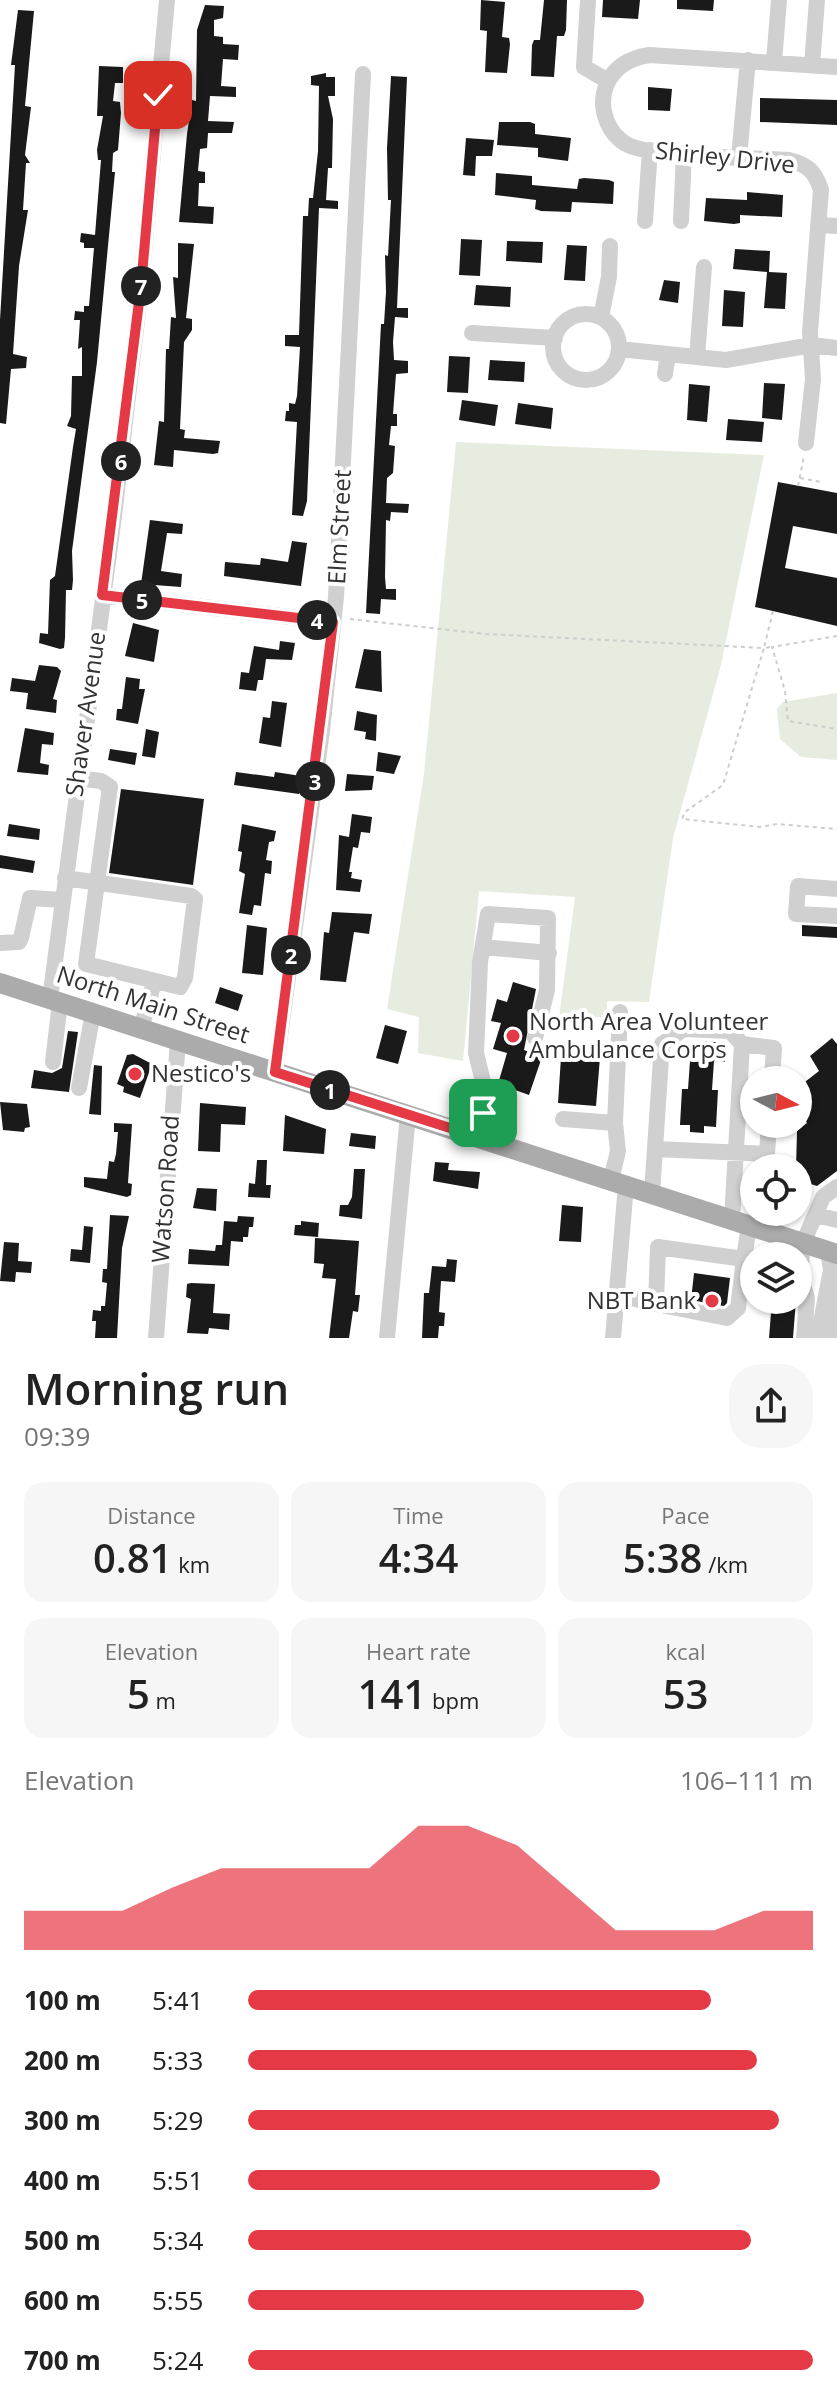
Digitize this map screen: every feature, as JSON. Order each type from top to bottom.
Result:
[{"type":"main road","name":"North Main Street","points":[[0,983],[740,1222]]},
{"type":"main road","name":"North Main Street","points":[[752,1226],[800,1242]]},
{"type":"main road","name":"North Main Street","points":[[812,1246],[832,1253]]},
{"type":"street","name":"Shaver Avenue","points":[[53,1062],[65,878],[141,286],[167,0]]},
{"type":"street","points":[[588,0],[584,67],[608,81],[619,66],[632,57],[649,55],[837,67]]},
{"type":"street","points":[[774,62],[779,0]]},
{"type":"street","points":[[812,65],[817,0]]},
{"type":"street","points":[[739,157],[748,60]]},
{"type":"street","name":"Elm Street","points":[[275,1072],[333,620],[363,74]]},
{"type":"street","name":"Shirley Drive","points":[[608,81],[603,105],[613,134],[626,144],[650,150],[789,160],[804,164],[816,173],[821,190],[812,345],[813,379],[806,443]]},
{"type":"street","points":[[645,221],[650,150]]},
{"type":"street","points":[[681,221],[684,153]]},
{"type":"street","points":[[818,225],[837,226]]},
{"type":"street","points":[[601,317],[609,277],[610,246]]},
{"type":"street","points":[[697,357],[704,267]]},
{"type":"street","points":[[575,316],[601,317],[617,336],[619,349],[608,372],[584,380],[562,369],[555,358],[555,338],[564,322],[575,316]]},
{"type":"street","points":[[472,333],[555,338]]},
{"type":"street","points":[[619,349],[697,357],[754,357],[812,345],[837,348]]},
{"type":"street","points":[[665,374],[668,354]]},
{"type":"street","points":[[102,595],[333,620]]},
{"type":"street","points":[[65,878],[95,883],[195,899],[180,987],[86,964],[95,883],[110,787],[101,781],[77,778]]},
{"type":"street","points":[[837,889],[798,886],[796,914],[837,916]]},
{"type":"street","points":[[0,943],[19,942],[30,898],[63,900]]},
{"type":"street","points":[[475,1136],[486,1094],[476,1053],[488,914],[548,918],[547,990],[535,1038]]},
{"type":"street","points":[[483,947],[549,953]]},
{"type":"street","points":[[141,1029],[154,982]]},
{"type":"street","points":[[613,1338],[619,1182],[615,1123],[620,1012]]},
{"type":"street","points":[[79,1088],[93,1013]]},
{"type":"street","points":[[652,1193],[662,1044],[666,1038],[684,1029],[730,1031],[742,1044],[774,1048],[773,1066]]},
{"type":"street","name":"Watson Road","points":[[156,1338],[178,1041]]},
{"type":"street","points":[[740,1222],[736,1153],[742,1044]]},
{"type":"street","points":[[387,1338],[408,1115]]},
{"type":"street","points":[[563,1119],[615,1123]]},
{"type":"street","points":[[655,1149],[767,1154],[768,1138]]},
{"type":"street","points":[[803,1242],[823,1197],[837,1187]]},
{"type":"street","points":[[816,1215],[837,1220]]},
{"type":"street","points":[[656,1304],[658,1247],[740,1258]]},
{"type":"street","points":[[818,1338],[832,1253]]},
{"type":"street","points":[[833,1338],[837,1289]]},
{"type":"street","points":[[615,1294],[727,1318],[738,1308],[740,1292]]},
{"type":"street","points":[[804,1338],[806,1314]]},
{"type":"path","points":[[798,486],[806,443]]},
{"type":"path","points":[[800,478],[821,482]]},
{"type":"path","points":[[773,611],[723,785],[685,812],[682,819],[760,827],[777,824],[837,829]]},
{"type":"path","points":[[333,620],[497,635],[764,648],[837,636]]},
{"type":"path","points":[[772,647],[785,691],[788,721],[837,729]]},
{"type":"shaded area","points":[[456,442],[764,455],[721,665],[673,838],[649,1002],[607,1001],[607,1017],[559,1018],[575,897],[479,891],[463,1061],[418,1053],[419,1017],[387,1009],[424,774]]},
{"type":"shaded area","points":[[837,693],[837,760],[801,757],[780,739],[777,709],[783,702]]},
{"type":"building","points":[[481,0],[505,2],[502,37],[509,38],[510,44],[507,73],[485,72],[487,31],[480,30]]},
{"type":"building","points":[[544,0],[567,0],[566,30],[564,36],[557,36],[554,77],[531,76],[532,45],[534,40],[540,40]]},
{"type":"building","points":[[603,0],[640,0],[638,19],[602,17]]},
{"type":"building","points":[[677,0],[714,0],[713,11],[677,9]]},
{"type":"building","points":[[205,5],[224,6],[223,18],[214,20],[214,36],[223,37],[223,44],[239,45],[238,60],[223,59],[221,86],[236,87],[236,97],[210,96],[208,121],[234,122],[232,133],[208,133],[207,148],[200,149],[198,171],[205,172],[205,183],[199,183],[198,206],[214,207],[213,224],[179,222],[187,134],[192,100],[196,101],[197,30]]},
{"type":"building","points":[[18,10],[34,11],[25,106],[31,107],[25,155],[30,163],[26,163],[23,210],[28,210],[19,266],[13,354],[27,357],[26,368],[11,369],[6,424],[0,423],[0,320],[15,65],[11,65]]},
{"type":"building","points":[[99,66],[123,67],[123,83],[115,83],[113,101],[120,102],[121,113],[118,150],[113,153],[112,172],[115,172],[97,362],[72,551],[72,590],[66,590],[64,648],[60,649],[39,643],[40,633],[48,634],[50,580],[55,576],[76,429],[67,426],[71,416],[72,376],[82,376],[82,347],[78,349],[80,320],[74,320],[75,311],[84,312],[84,306],[89,306],[94,248],[84,248],[84,243],[80,242],[81,233],[95,235],[101,160],[98,160],[97,150],[103,116],[97,116]]},
{"type":"building","points":[[326,73],[326,77],[335,77],[335,96],[328,96],[333,119],[332,168],[328,168],[326,200],[338,201],[338,209],[319,208],[307,501],[303,516],[292,515],[297,422],[285,421],[289,403],[295,404],[297,396],[300,347],[285,346],[285,335],[299,335],[303,216],[308,216],[309,198],[313,198],[318,151],[319,86],[311,85],[311,76]]},
{"type":"building","points":[[391,76],[407,77],[397,308],[408,308],[408,318],[395,317],[393,342],[394,360],[408,361],[408,373],[396,374],[393,414],[397,414],[397,426],[391,426],[389,445],[395,446],[393,473],[387,478],[386,503],[409,504],[408,513],[391,512],[390,521],[386,520],[386,589],[396,589],[396,600],[381,599],[380,614],[366,613],[381,324],[384,324],[386,292],[385,255],[388,256],[391,200],[388,200],[387,148]]},
{"type":"building","points":[[648,87],[672,89],[670,111],[648,110]]},
{"type":"building","points":[[760,98],[837,100],[837,125],[760,122]]},
{"type":"building","points":[[499,122],[530,122],[535,124],[535,134],[571,138],[568,161],[538,157],[538,148],[497,145]]},
{"type":"building","points":[[466,138],[494,140],[492,156],[476,156],[475,176],[463,175]]},
{"type":"building","points":[[496,173],[532,176],[532,185],[577,189],[579,179],[609,180],[614,182],[613,204],[572,202],[571,212],[541,211],[535,209],[536,200],[495,195]]},
{"type":"building","points":[[747,192],[783,195],[782,217],[740,215],[740,223],[734,224],[704,221],[706,198],[747,200]]},
{"type":"building","points":[[461,239],[482,240],[480,276],[459,275]]},
{"type":"building","points":[[507,241],[543,242],[542,263],[506,261]]},
{"type":"building","points":[[178,243],[194,244],[186,318],[192,319],[192,330],[184,342],[180,429],[185,430],[184,438],[220,441],[218,453],[213,454],[174,450],[173,467],[154,465],[159,421],[164,422],[166,349],[169,349],[171,317],[176,318],[173,277],[178,278]]},
{"type":"building","points":[[567,245],[587,246],[585,281],[564,280]]},
{"type":"building","points":[[735,249],[770,251],[769,272],[787,273],[785,309],[764,308],[767,272],[733,269]]},
{"type":"building","points":[[664,280],[680,282],[678,303],[659,300]]},
{"type":"building","points":[[476,285],[511,287],[510,307],[474,305]]},
{"type":"building","points":[[724,290],[745,292],[743,327],[722,326]]},
{"type":"building","points":[[449,356],[470,357],[468,393],[447,392]]},
{"type":"building","points":[[490,360],[525,362],[524,382],[488,380]]},
{"type":"building","points":[[764,383],[785,384],[782,420],[762,418]]},
{"type":"building","points":[[689,384],[710,386],[707,422],[687,420]]},
{"type":"building","points":[[462,400],[498,405],[495,426],[459,420]]},
{"type":"building","points":[[518,403],[553,408],[551,429],[515,424]]},
{"type":"building","points":[[728,419],[764,422],[762,442],[726,440]]},
{"type":"building","points":[[778,482],[837,493],[837,534],[793,526],[785,568],[837,578],[837,626],[755,607]]},
{"type":"building","points":[[150,520],[183,524],[182,534],[167,533],[161,571],[182,574],[181,587],[141,584]]},
{"type":"building","points":[[292,541],[307,543],[301,586],[224,576],[225,562],[260,565],[261,558],[288,562]]},
{"type":"building","points":[[133,623],[159,630],[154,662],[125,656]]},
{"type":"building","points":[[280,641],[295,643],[292,660],[266,659],[263,680],[258,680],[256,691],[239,689],[241,672],[249,673],[254,646],[279,650]]},
{"type":"building","points":[[364,649],[381,651],[382,692],[355,688]]},
{"type":"building","points":[[39,665],[57,667],[61,671],[53,699],[57,700],[56,713],[26,709],[28,693],[10,691],[12,678],[35,681]]},
{"type":"building","points":[[126,677],[140,679],[139,689],[145,689],[138,724],[116,720],[117,709],[122,709]]},
{"type":"building","points":[[272,701],[287,703],[281,747],[259,743],[263,717],[270,718]]},
{"type":"building","points":[[357,711],[377,715],[376,741],[365,739],[366,732],[354,730]]},
{"type":"building","points":[[25,728],[54,733],[53,745],[42,744],[40,763],[49,765],[48,775],[17,772]]},
{"type":"building","points":[[146,729],[159,732],[155,758],[142,756]]},
{"type":"building","points":[[110,749],[137,753],[135,765],[108,760]]},
{"type":"building","points":[[378,752],[401,756],[394,774],[376,771]]},
{"type":"building","points":[[236,772],[274,777],[275,772],[301,776],[299,794],[234,785]]},
{"type":"building","points":[[347,774],[374,776],[372,790],[345,791]]},
{"type":"building","points":[[121,789],[204,799],[193,885],[109,873]]},
{"type":"building","points":[[352,814],[372,817],[370,833],[361,832],[358,848],[353,847],[349,872],[352,872],[351,878],[362,880],[360,892],[336,890],[339,835],[349,837]]},
{"type":"building","points":[[9,824],[40,829],[39,840],[7,836]]},
{"type":"building","points":[[242,824],[276,831],[274,841],[269,842],[266,860],[272,861],[271,874],[265,873],[261,906],[254,905],[252,915],[239,913],[245,874],[239,871]]},
{"type":"building","points":[[0,855],[35,861],[33,873],[0,868]]},
{"type":"building","points":[[332,912],[372,914],[369,934],[354,932],[346,982],[320,980],[324,932],[329,933]]},
{"type":"building","points":[[247,925],[267,928],[263,975],[242,973]]},
{"type":"building","points":[[802,925],[837,927],[837,938],[802,936]]},
{"type":"building","name":"North Area Volunteer Ambulance Corps","points":[[513,982],[536,989],[524,1050],[542,1057],[529,1095],[498,1084],[507,1053],[493,1049],[501,1023],[491,1021],[497,999],[507,1002]]},
{"type":"building","points":[[220,987],[243,995],[238,1011],[215,1003]]},
{"type":"building","points":[[385,1025],[407,1031],[398,1064],[376,1058]]},
{"type":"building","points":[[68,1031],[78,1032],[69,1092],[31,1088],[34,1070],[52,1073],[62,1068]]},
{"type":"building","points":[[832,1038],[837,1044],[837,1171],[817,1186],[812,1184],[812,1154],[796,1154],[797,1138],[812,1138],[812,1076],[819,1071],[810,1056]]},
{"type":"building","points":[[702,1041],[726,1043],[725,1062],[714,1061],[712,1090],[718,1090],[716,1127],[704,1126],[704,1133],[690,1132],[690,1125],[680,1125],[682,1089],[688,1089],[690,1061],[700,1062]]},
{"type":"building","points":[[562,1042],[601,1045],[596,1106],[558,1103]]},
{"type":"building","name":"Nestico's","points":[[133,1054],[152,1064],[140,1098],[123,1092],[124,1087],[117,1084],[127,1055]]},
{"type":"building","points":[[94,1065],[102,1066],[101,1115],[89,1114]]},
{"type":"building","points":[[0,1102],[27,1104],[30,1127],[25,1128],[24,1132],[3,1130]]},
{"type":"building","points":[[200,1103],[246,1107],[245,1125],[221,1124],[220,1152],[198,1151]]},
{"type":"building","points":[[285,1115],[326,1129],[324,1154],[283,1151]]},
{"type":"building","points":[[114,1123],[132,1124],[128,1183],[132,1184],[131,1195],[127,1197],[84,1187],[84,1177],[107,1179],[109,1161],[114,1162],[116,1154],[118,1132],[114,1132]]},
{"type":"building","points":[[351,1133],[376,1136],[375,1149],[349,1146]]},
{"type":"building","points":[[257,1160],[267,1160],[266,1185],[271,1185],[270,1198],[248,1197],[249,1183],[255,1184]]},
{"type":"building","points":[[435,1162],[449,1163],[448,1170],[480,1172],[478,1189],[433,1181]]},
{"type":"building","points":[[354,1169],[365,1169],[362,1219],[339,1216],[340,1205],[348,1205],[352,1197]]},
{"type":"building","points":[[197,1188],[217,1189],[216,1211],[193,1208]]},
{"type":"building","points":[[562,1205],[583,1207],[581,1242],[559,1241]]},
{"type":"building","points":[[110,1215],[129,1216],[122,1248],[117,1338],[95,1338],[93,1310],[101,1311],[101,1306],[105,1306],[107,1283],[102,1282],[103,1269],[107,1269]]},
{"type":"building","points":[[238,1216],[254,1217],[253,1227],[249,1227],[248,1237],[243,1237],[243,1242],[231,1241],[229,1266],[188,1264],[189,1249],[215,1251],[216,1245],[222,1245],[224,1221],[237,1222]]},
{"type":"building","points":[[301,1221],[319,1223],[318,1237],[294,1235],[295,1225],[301,1225]]},
{"type":"building","points":[[84,1226],[93,1227],[90,1263],[70,1261],[71,1249],[82,1250]]},
{"type":"building","points":[[315,1238],[359,1241],[355,1295],[360,1295],[358,1312],[353,1311],[349,1338],[329,1338],[336,1279],[322,1278],[324,1264],[314,1263]]},
{"type":"building","points":[[4,1242],[19,1243],[18,1261],[32,1262],[31,1273],[16,1272],[15,1282],[0,1281]]},
{"type":"building","points":[[447,1259],[457,1260],[455,1282],[441,1281],[439,1312],[445,1313],[444,1326],[439,1326],[438,1338],[422,1338],[424,1293],[429,1293],[432,1266],[446,1267]]},
{"type":"building","name":"NBT Bank","points":[[694,1273],[730,1278],[724,1306],[691,1300]]},
{"type":"building","points":[[187,1284],[215,1284],[213,1313],[230,1314],[229,1330],[209,1328],[208,1334],[187,1333],[191,1299],[186,1297]]},
{"type":"building","points":[[771,1314],[795,1314],[793,1338],[769,1338]]},
{"type":"place","name":"North Area Volunteer Ambulance Corps","points":[[513,1036]]},
{"type":"place","name":"Nestico's","points":[[135,1074]]},
{"type":"place","name":"NBT Bank","points":[[712,1301]]},
{"type":"route","points":[[158,95],[141,286],[102,595],[333,622],[322,731],[275,1072],[475,1136],[483,1113]]}]
